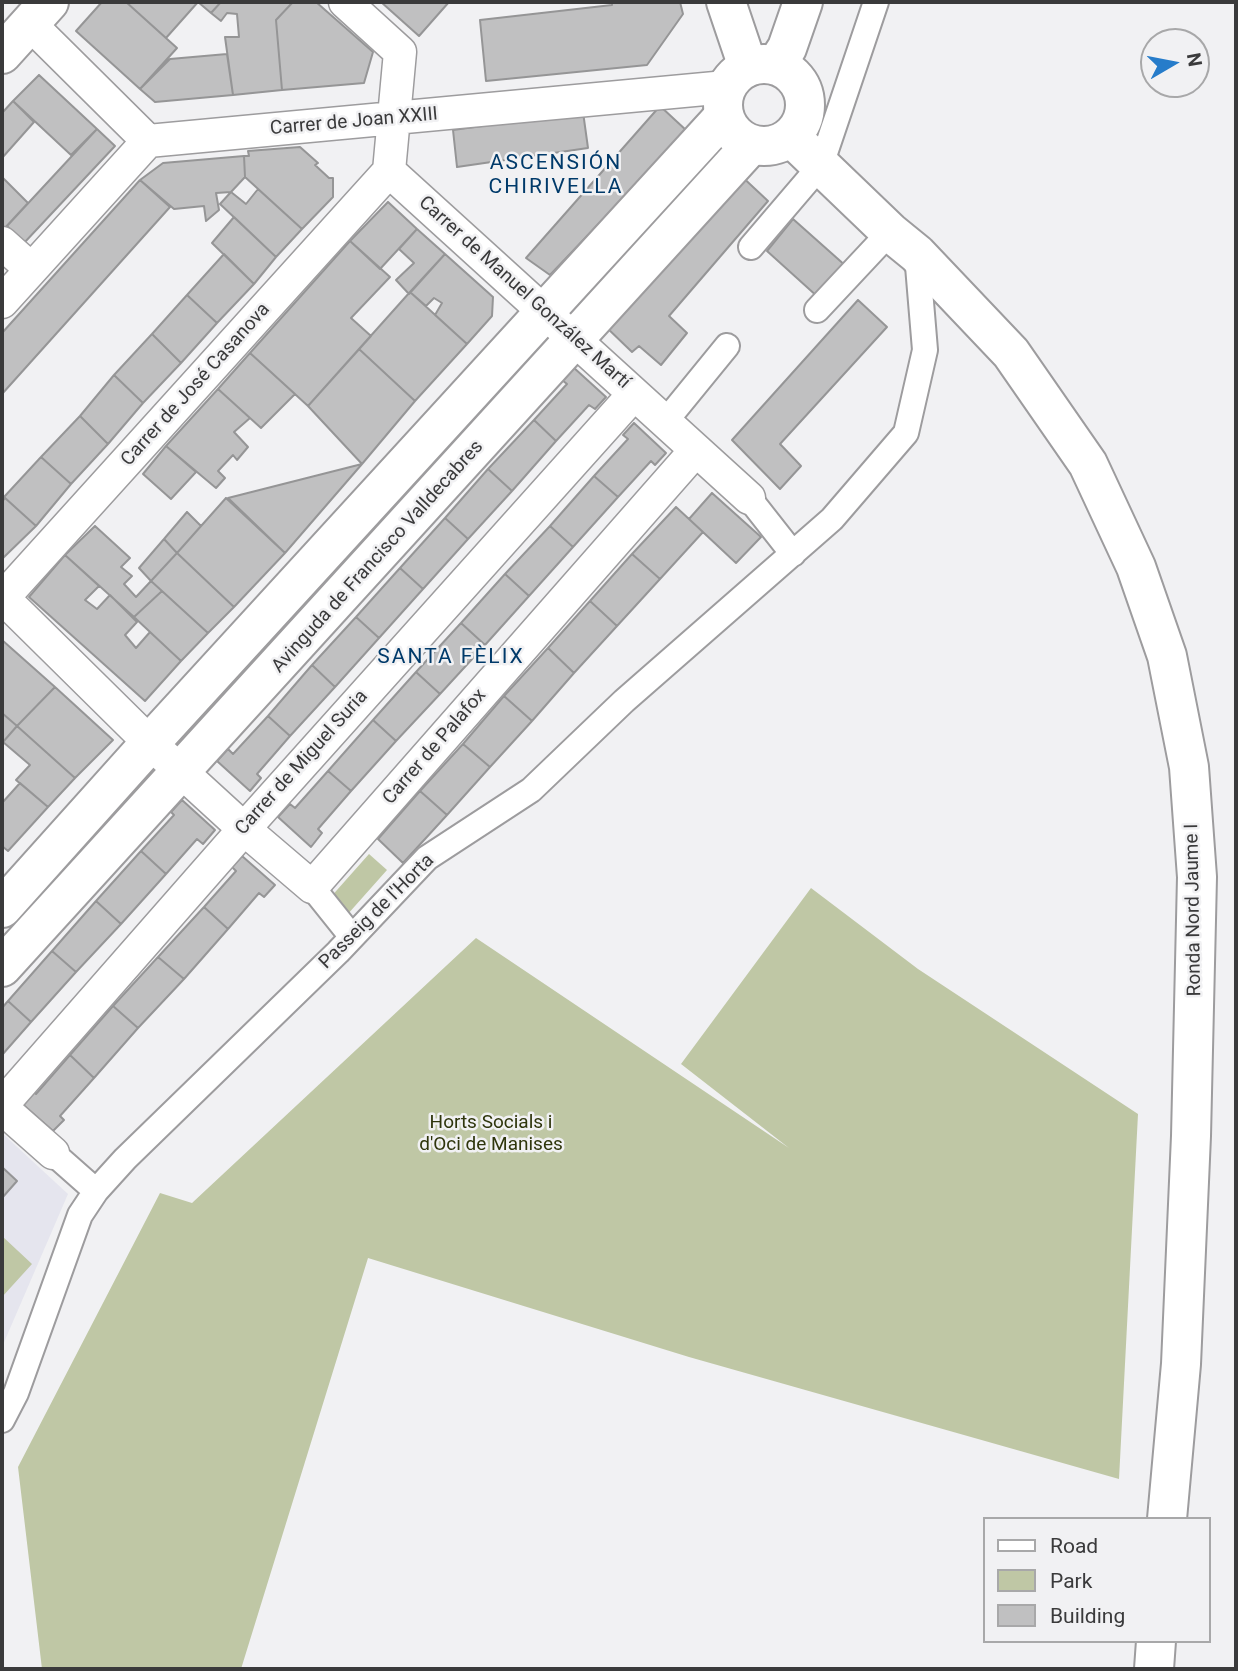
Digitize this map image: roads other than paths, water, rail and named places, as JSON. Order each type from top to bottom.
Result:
[{"type":"street","points":[[345,2],[400,52],[389,171]]},
{"type":"street","points":[[726,2],[744,84],[730,129],[751,145],[765,147],[779,144],[791,137],[806,112],[805,97],[800,84],[789,72],[744,84]]},
{"type":"street","points":[[2,908],[545,312],[744,84],[787,48],[803,2]]},
{"type":"street","points":[[751,247],[821,165],[876,2]]},
{"type":"street","points":[[2,54],[39,13],[148,141],[2,302]]},
{"type":"street","name":"Carrer de Joan XXIII","points":[[148,141],[744,84]]},
{"type":"street","points":[[791,137],[903,243],[817,310]]},
{"type":"street","name":"Avinguda de Francisco Valldecabres","points":[[2,967],[751,145]]},
{"type":"street","name":"Carrer de Manuel González Martí","points":[[389,171],[749,498],[793,554]]},
{"type":"street","name":"Carrer de José Casanova","points":[[2,598],[389,171]]},
{"type":"street","points":[[2,243],[31,269]]},
{"type":"street","name":"Passeig de l'Horta","points":[[2,1420],[16,1393],[80,1215],[96,1191],[125,1158],[352,937],[427,858],[531,790],[624,701],[832,519],[906,433],[925,350],[903,243]]},
{"type":"street","name":"Ronda Nord Jaume I","points":[[903,243],[1011,353],[1088,464],[1136,567],[1170,668],[1189,767],[1197,877],[1186,1257],[1181,1364],[1167,1517]]},
{"type":"street","points":[[666,422],[727,346]]},
{"type":"street","name":"Carrer de Miguel Suria","points":[[2,1106],[244,829],[634,394]]},
{"type":"street","name":"Carrer de Palafox","points":[[312,887],[696,450]]},
{"type":"street","points":[[2,598],[150,743],[312,887],[352,937]]},
{"type":"street","points":[[2,1106],[96,1191]]},
{"type":"street","points":[[1154,1669],[1156,1643]]},
{"type":"district","name":"ASCENSIÓN CHIRIVELLA","points":[[556,176]]},
{"type":"district","name":"SANTA FÈLIX","points":[[451,658]]},
{"type":"park label","name":"Horts Socials i d'Oci de Manises","points":[[491,1134]]}]
